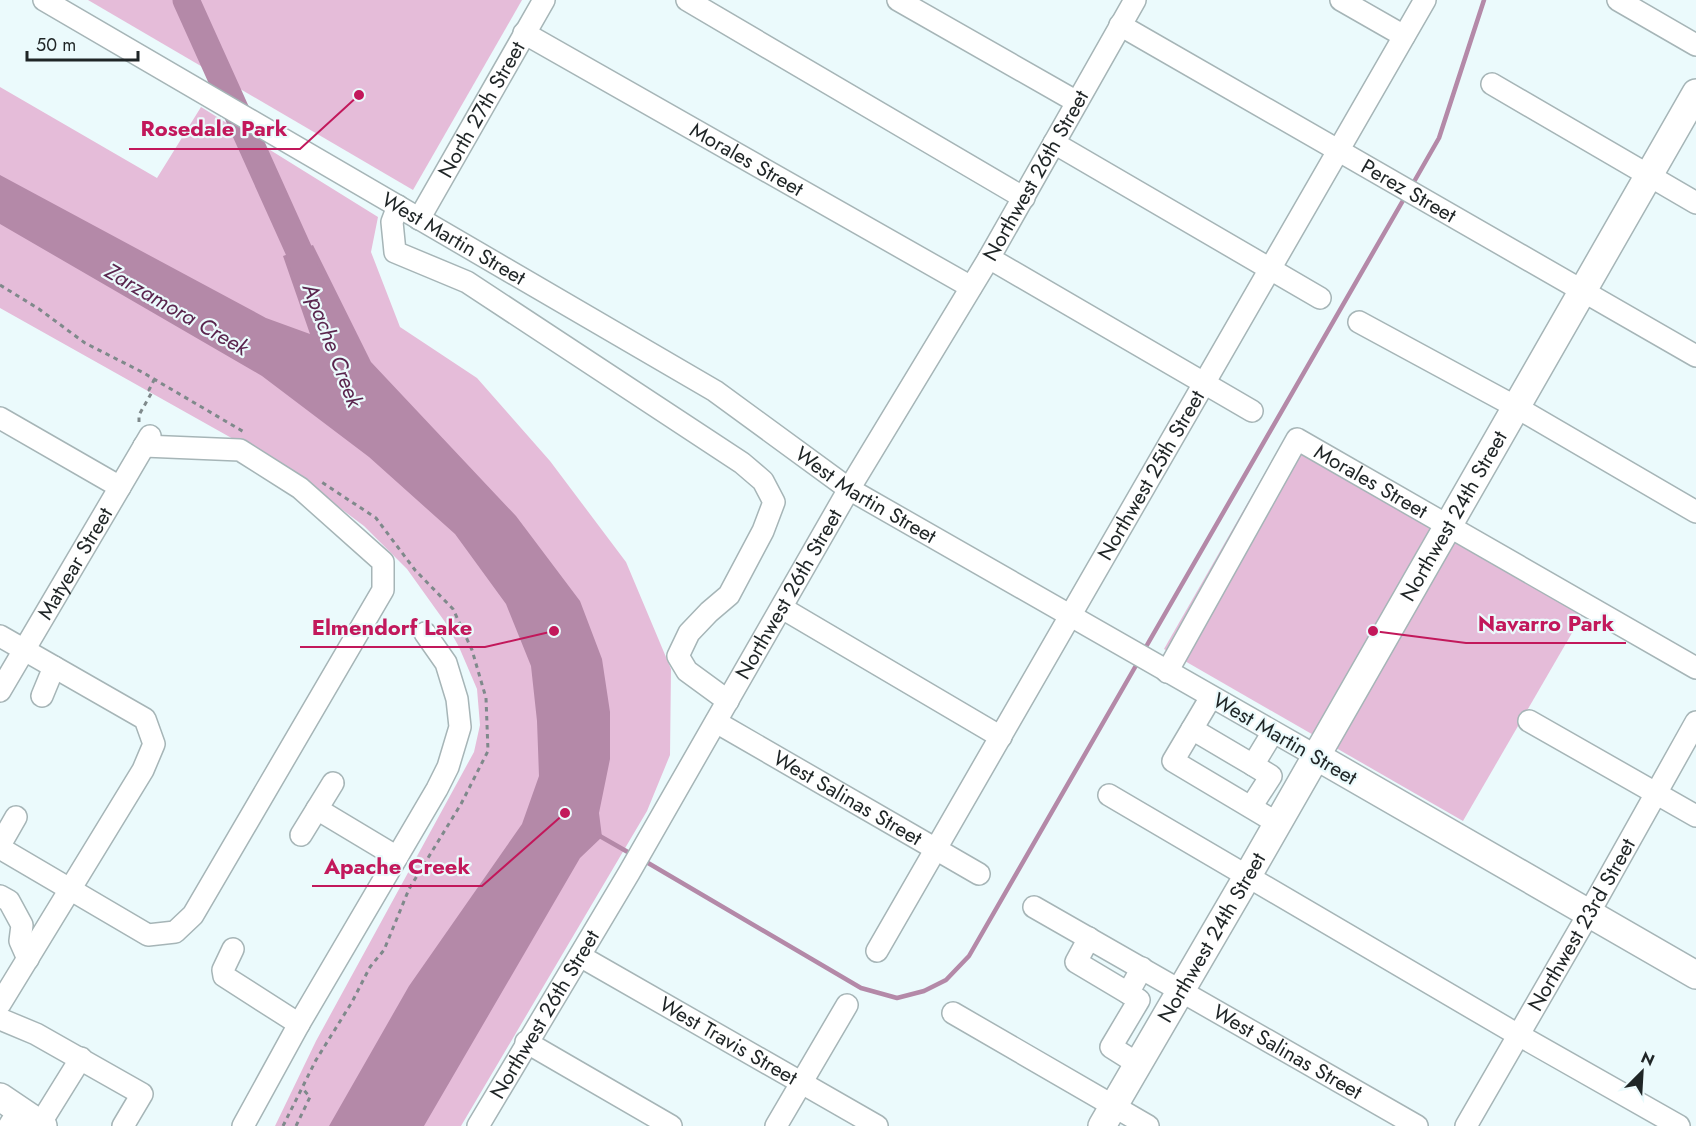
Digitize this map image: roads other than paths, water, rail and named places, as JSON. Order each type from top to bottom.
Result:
[{"type":"main road","name":"Northwest 24th Street","points":[[1108,1116],[1696,93]]},
{"type":"main road","name":"West Martin Street","points":[[1316,756],[1696,975]]},
{"type":"street","name":"West Martin Street","points":[[44,0],[715,391],[849,489],[1316,756]]},
{"type":"street","name":"North 27th Street","points":[[419,219],[544,0]]},
{"type":"street","points":[[687,0],[1024,198]]},
{"type":"street","points":[[898,0],[1077,102]]},
{"type":"street","name":"Northwest 26th Street","points":[[478,1126],[526,1042],[629,873],[849,489],[989,258],[1135,0]]},
{"type":"street","points":[[1341,0],[1404,36]]},
{"type":"street","name":"Northwest 25th Street","points":[[877,951],[1425,0]]},
{"type":"street","points":[[1618,0],[1696,45]]},
{"type":"street","name":"Perez Street","points":[[1120,25],[1696,356]]},
{"type":"street","name":"Morales Street","points":[[524,33],[971,287]]},
{"type":"street","points":[[1492,84],[1696,203]]},
{"type":"street","points":[[1054,143],[1320,298]]},
{"type":"street","points":[[398,206],[392,222],[395,252],[467,282],[742,463],[763,481],[774,502],[764,531],[729,595],[689,633],[678,656],[687,671],[728,701]]},
{"type":"street","points":[[989,258],[1206,382],[1252,411]]},
{"type":"street","points":[[1359,322],[1516,407],[1696,512]]},
{"type":"street","points":[[0,418],[120,487]]},
{"type":"street","name":"Morales Street","points":[[1165,670],[1297,438],[1696,668]]},
{"type":"street","name":"Matyear Street","points":[[0,691],[147,440],[240,450],[300,488],[383,562],[383,590],[193,915],[175,932],[148,935],[71,890]]},
{"type":"street","points":[[782,608],[1001,737]]},
{"type":"street","points":[[243,1126],[299,1024],[448,767],[460,727],[457,699],[446,663],[425,633]]},
{"type":"street","points":[[0,636],[145,719],[154,744],[143,770],[0,1004]]},
{"type":"street","points":[[42,696],[54,667]]},
{"type":"street","points":[[1211,697],[1173,761],[1277,823]]},
{"type":"street","points":[[1529,721],[1696,816]]},
{"type":"street","name":"West Salinas Street","points":[[716,722],[979,874]]},
{"type":"street","name":"Northwest 23rd Street","points":[[1466,1126],[1696,722]]},
{"type":"street","points":[[1192,729],[1271,776],[1251,807]]},
{"type":"street","points":[[1253,765],[1273,732]]},
{"type":"street","points":[[301,835],[333,783]]},
{"type":"street","points":[[1109,795],[1679,1126]]},
{"type":"street","points":[[317,809],[397,857]]},
{"type":"street","points":[[16,817],[0,847],[71,890]]},
{"type":"street","points":[[0,896],[9,901],[22,925],[20,941],[28,959]]},
{"type":"street","name":"West Salinas Street","points":[[1034,907],[1417,1126]]},
{"type":"street","points":[[1089,938],[1076,962],[1139,1000],[1111,1047],[1138,1064]]},
{"type":"street","points":[[233,949],[223,970],[224,976],[299,1024]]},
{"type":"street","name":"West Travis Street","points":[[580,956],[877,1126]]},
{"type":"street","points":[[1128,993],[1142,968]]},
{"type":"street","points":[[776,1126],[847,1005]]},
{"type":"street","points":[[953,1013],[1108,1116],[1149,1126]]},
{"type":"street","points":[[0,1019],[36,1034],[142,1094],[123,1126]]},
{"type":"street","points":[[526,1042],[671,1126]]},
{"type":"street","points":[[22,1117],[81,1058]]},
{"type":"water","name":"Zarzamora Creek","points":[[0,175],[266,318],[310,334],[283,256],[313,245],[371,362],[516,516],[580,601],[602,659],[610,712],[610,759],[599,813],[602,837],[580,858],[424,1126],[329,1126],[409,986],[522,824],[539,776],[537,721],[531,666],[506,604],[455,534],[369,457],[262,376],[0,224]]},
{"type":"waterway","name":"Apache Creek","points":[[186,0],[299,251],[311,286]]},
{"type":"waterway","points":[[1411,187],[1439,138],[1484,0]]},
{"type":"waterway","points":[[1143,652],[1405,197]]},
{"type":"waterway","points":[[643,860],[861,988],[897,998],[924,991],[946,980],[969,956],[1138,662]]},
{"type":"waterway","points":[[598,835],[633,855]]},
{"type":"place","name":"Rosedale Park","points":[[359,95]]},
{"type":"place","name":"Elmendorf Lake","points":[[554,631]]},
{"type":"place","name":"Navarro Park","points":[[1373,631]]},
{"type":"place","name":"Apache Creek","points":[[565,813]]}]
